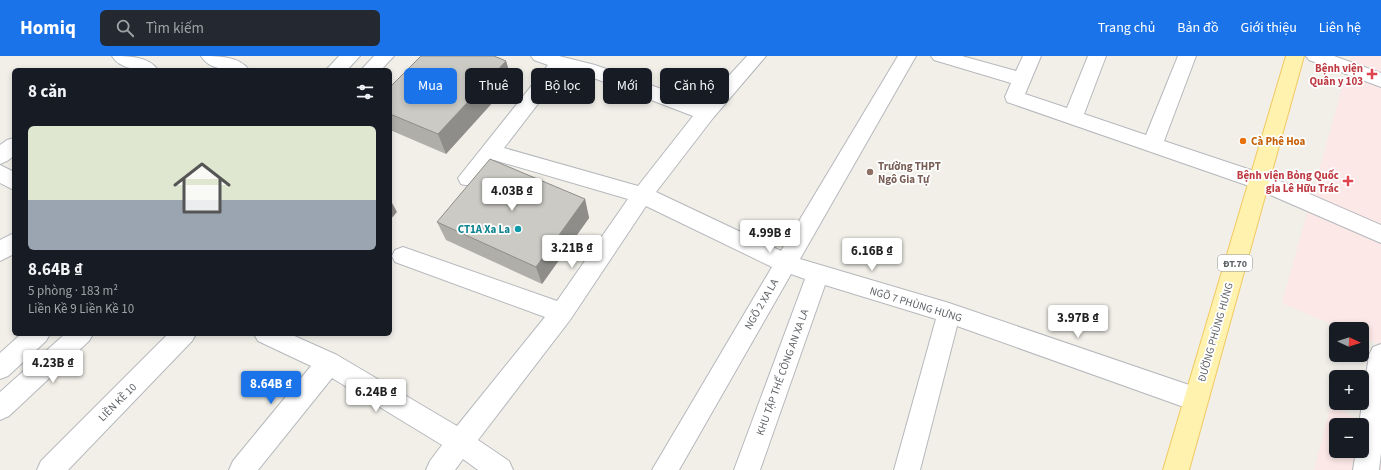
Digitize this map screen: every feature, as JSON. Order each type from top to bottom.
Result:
[{"type":"main road","name":"ĐƯỜNG PHÙNG HƯNG","points":[[1176,470],[1295,56]]},
{"type":"street","points":[[210,56],[236,68]]},
{"type":"street","points":[[337,68],[351,56]]},
{"type":"street","points":[[372,68],[385,56]]},
{"type":"street","points":[[540,56],[560,63],[582,68]]},
{"type":"street","points":[[607,56],[595,71],[706,113]]},
{"type":"street","points":[[440,470],[460,442],[562,313],[642,196],[706,113],[757,56]]},
{"type":"street","name":"NGÕ 2 XA LA","points":[[664,470],[907,56]]},
{"type":"street","points":[[940,56],[1021,79]]},
{"type":"street","points":[[1032,56],[1014,97],[1153,143],[1259,181],[1381,234]]},
{"type":"street","points":[[1074,117],[1097,56]]},
{"type":"street","points":[[1153,143],[1187,56]]},
{"type":"street","points":[[1315,56],[1381,80]]},
{"type":"street","points":[[126,61],[144,68]]},
{"type":"street","points":[[468,178],[560,63]]},
{"type":"street","points":[[0,156],[12,147]]},
{"type":"street","name":"NGÕ 7 PHÙNG HƯNG","points":[[489,151],[642,196],[785,262],[818,274],[949,313],[1195,400]]},
{"type":"street","points":[[0,173],[12,181]]},
{"type":"street","points":[[0,252],[12,243]]},
{"type":"street","points":[[403,256],[562,313]]},
{"type":"street","name":"KHU TẬP THỂ CÔNG AN XA LA","points":[[747,470],[818,274]]},
{"type":"street","points":[[907,470],[949,313]]},
{"type":"street","points":[[0,368],[36,336]]},
{"type":"street","points":[[0,408],[79,336]]},
{"type":"street","name":"LIỀN KỀ 10","points":[[50,470],[182,336]]},
{"type":"street","points":[[270,336],[328,363],[460,442],[500,470]]},
{"type":"street","points":[[1366,470],[1381,355]]},
{"type":"street","points":[[242,470],[328,363]]},
{"type":"shaded area","name":"Bệnh viện Bỏng Quốc gia Lê Hữu Trác","points":[[1351,56],[1381,56],[1381,345],[1369,340],[1369,322],[1329,323],[1282,303]]},
{"type":"shaded area","points":[[1381,403],[1381,470],[1314,470],[1330,410],[1340,410],[1355,418],[1329,418],[1329,458],[1369,458],[1369,425],[1376,429]]},
{"type":"building","points":[[421,56],[494,56],[506,61],[499,68],[465,68],[466,104],[438,134],[392,115],[392,85],[404,73],[404,104],[457,104],[457,68],[409,68]]},
{"type":"building","name":"CT1A Xa La","points":[[490,159],[585,199],[536,267],[437,222]]},
{"type":"place","name":"Bệnh viện Quân y 103","points":[[1372,74]]},
{"type":"place","name":"Cà Phê Hoa","points":[[1243,141]]},
{"type":"place","name":"Trường THPT Ngô Gia Tự","points":[[870,172]]},
{"type":"place","name":"Bệnh viện Bỏng Quốc gia Lê Hữu Trác","points":[[1348,181]]},
{"type":"place","name":"CT1A Xa La","points":[[518,229]]}]
